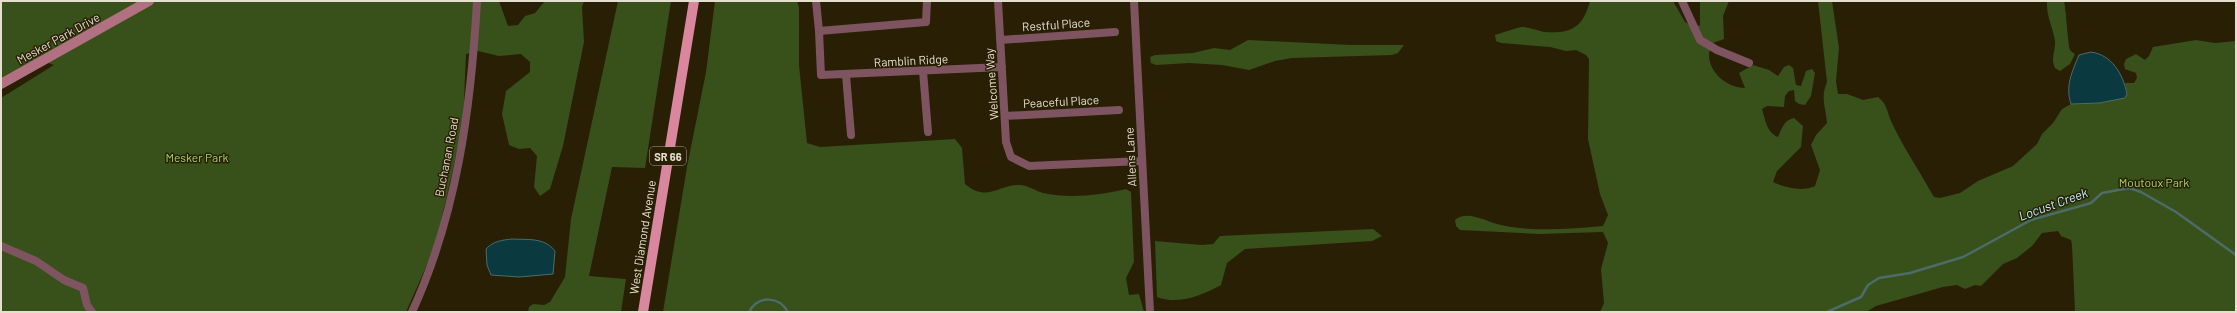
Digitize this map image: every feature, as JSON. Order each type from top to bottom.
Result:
[{"type":"main road","name":"West Diamond Avenue","points":[[643,312],[694,1]]},
{"type":"street","name":"Mesker Park Drive","points":[[1,84],[149,1]]},
{"type":"street","name":"Buchanan Road","points":[[412,312],[438,247],[456,177],[471,84],[477,1]]},
{"type":"street","points":[[816,1],[819,30],[926,22],[927,1]]},
{"type":"street","name":"Welcome Way","points":[[998,1],[1007,146],[1012,157],[1017,162],[1029,166],[1142,161]]},
{"type":"street","name":"Allens Lane","points":[[1134,1],[1150,312]]},
{"type":"street","points":[[1682,1],[1700,40],[1717,50],[1749,63]]},
{"type":"street","name":"Ramblin Ridge","points":[[819,30],[821,75],[1002,67]]},
{"type":"street","name":"Restful Place","points":[[1000,40],[1115,32]]},
{"type":"street","points":[[923,71],[928,132]]},
{"type":"street","points":[[846,75],[851,135]]},
{"type":"street","name":"Peaceful Place","points":[[1005,116],[1119,110]]},
{"type":"street","points":[[2,247],[36,261],[64,280],[83,288],[87,305],[92,312]]},
{"type":"green space","points":[[1,1],[147,1],[1,86]]},
{"type":"green space","name":"Mesker Park","points":[[154,1],[499,1],[508,26],[518,25],[525,16],[535,13],[545,1],[584,1],[582,7],[584,42],[563,146],[550,189],[540,196],[534,187],[537,156],[530,148],[519,149],[509,145],[502,114],[506,91],[530,72],[530,62],[521,54],[499,56],[478,51],[466,54],[463,124],[447,195],[434,249],[406,312],[1,312],[1,98],[54,65],[48,63]]},
{"type":"green space","points":[[618,1],[671,1],[645,168],[612,167],[589,276],[626,279],[621,312],[528,312],[529,307],[533,304],[544,305],[550,302],[565,277],[571,219]]},
{"type":"green space","points":[[715,1],[797,1],[799,7],[799,65],[807,143],[820,147],[955,139],[962,148],[965,184],[980,192],[993,191],[1012,185],[1020,185],[1043,193],[1064,196],[1106,193],[1126,189],[1131,192],[1134,262],[1126,278],[1129,295],[1139,294],[1144,312],[663,312],[687,167],[706,72]]},
{"type":"green space","name":"Moutoux Park","points":[[1590,1],[1673,1],[1685,22],[1695,27],[1700,25],[1700,1],[1729,1],[1723,16],[1724,39],[1713,43],[1709,54],[1712,68],[1721,78],[1732,85],[1745,88],[1739,73],[1753,65],[1769,70],[1778,76],[1784,67],[1789,65],[1793,68],[1796,85],[1801,86],[1806,71],[1812,69],[1815,73],[1811,96],[1805,105],[1799,104],[1795,101],[1794,90],[1789,91],[1785,96],[1784,107],[1767,106],[1762,109],[1769,129],[1778,137],[1784,125],[1791,119],[1794,118],[1803,126],[1801,147],[1777,171],[1773,182],[1783,186],[1805,189],[1815,186],[1820,170],[1811,145],[1816,135],[1827,123],[1824,93],[1827,82],[1818,1],[1832,1],[1839,48],[1836,81],[1838,94],[1847,94],[1863,100],[1878,97],[1881,100],[1885,105],[1900,139],[1934,197],[1940,198],[1960,193],[1978,181],[2013,166],[2037,144],[2042,134],[2053,123],[2062,109],[2071,104],[2099,103],[2127,94],[2125,83],[2134,83],[2137,78],[2136,73],[2125,69],[2124,64],[2126,59],[2136,54],[2145,60],[2149,56],[2153,47],[2196,40],[2215,43],[2236,41],[2236,312],[2075,312],[2071,240],[2061,236],[2058,231],[2042,233],[2032,246],[2017,258],[2003,264],[1981,286],[1975,285],[1965,289],[1957,285],[1943,287],[1876,306],[1866,312],[1600,312],[1604,303],[1601,269],[1608,243],[1603,232],[1539,234],[1460,230],[1456,226],[1455,220],[1460,217],[1471,216],[1501,225],[1526,229],[1565,229],[1603,226],[1608,215],[1600,194],[1588,139],[1589,59],[1586,55],[1576,50],[1566,51],[1550,47],[1501,43],[1496,41],[1495,35],[1522,27],[1544,32],[1562,32],[1569,30],[1580,23]]},
{"type":"green space","points":[[2047,1],[2064,1],[2069,47],[2075,54],[2070,64],[2060,71],[2055,68],[2054,64],[2053,57],[2055,41]]},
{"type":"green space","points":[[1248,40],[1351,45],[1404,45],[1398,53],[1392,55],[1292,58],[1275,61],[1249,70],[1222,65],[1189,63],[1156,65],[1151,63],[1150,57],[1155,55],[1193,53],[1214,48],[1230,50]]},
{"type":"green space","points":[[1373,229],[1382,236],[1372,241],[1245,249],[1227,263],[1221,285],[1206,293],[1181,300],[1157,297],[1155,241],[1202,245],[1213,244],[1220,236]]},
{"type":"water","points":[[2091,52],[2111,61],[2123,79],[2127,94],[2125,98],[2099,103],[2071,104],[2069,97],[2069,85],[2074,67],[2079,55]]},
{"type":"water","points":[[512,239],[541,241],[551,247],[555,251],[553,274],[519,277],[491,275],[487,265],[486,249],[502,240]]},
{"type":"waterway","name":"Locust Creek","points":[[1827,312],[1861,297],[1868,285],[1879,278],[1910,273],[1963,257],[2031,220],[2091,203],[2102,193],[2129,188],[2141,192],[2176,212],[2236,255]]},
{"type":"waterway","name":"Locust Creek","points":[[749,312],[753,306],[763,300],[774,300],[788,312]]}]
